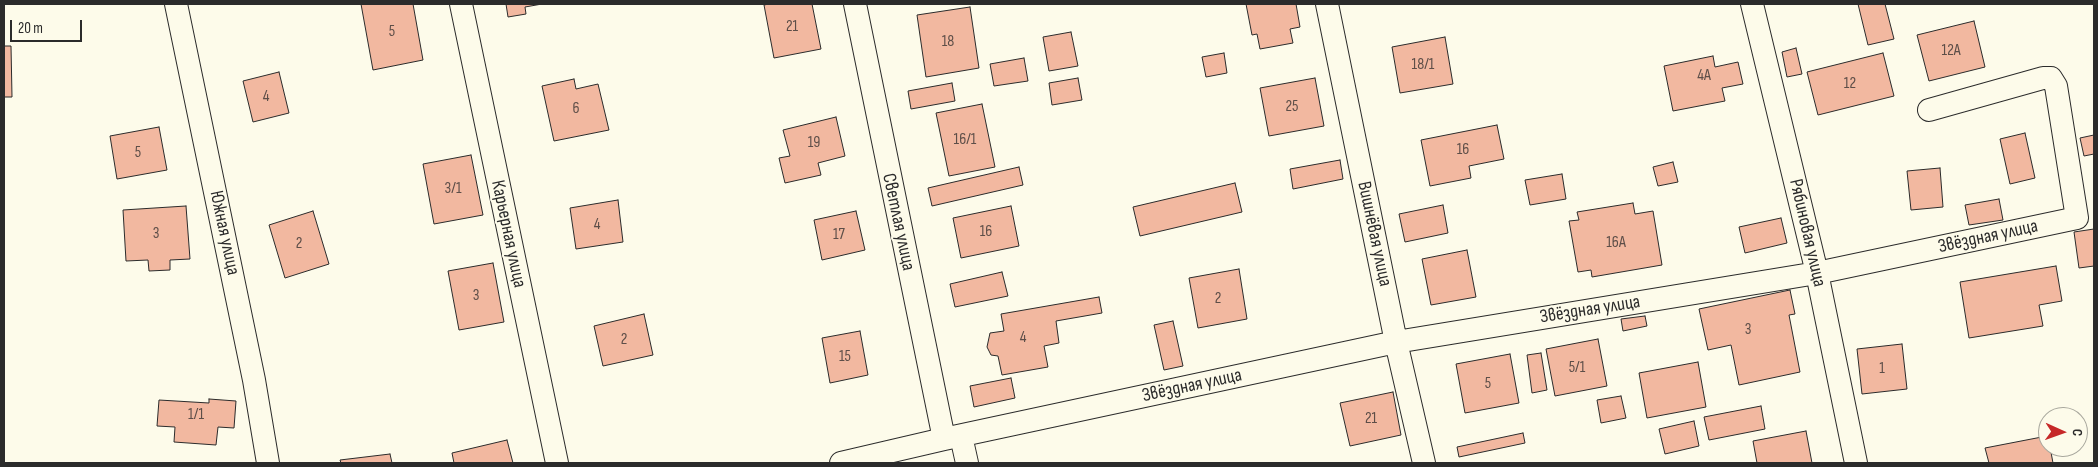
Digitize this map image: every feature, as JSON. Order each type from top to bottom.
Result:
[{"type":"street","name":"Южная улица","points":[[176,4],[254,380],[268,463]]},
{"type":"street","name":"Карьерная улица","points":[[461,4],[556,463]]},
{"type":"street","name":"Светлая улица","points":[[855,4],[952,438],[967,463]]},
{"type":"street","name":"Вишнёвая улица","points":[[1327,4],[1396,342],[1424,463]]},
{"type":"street","name":"Рябиновая улица","points":[[1752,4],[1817,273],[1856,463]]},
{"type":"street","name":"Звёздная улица","points":[[842,463],[1396,342],[1817,273],[2077,218],[2056,86],[2050,78],[2043,78],[1929,110]]},
{"type":"building","points":[[361,4],[413,4],[423,60],[373,70]]},
{"type":"building","points":[[506,4],[542,4],[525,7],[526,14],[508,17]]},
{"type":"building","points":[[812,4],[821,49],[774,58],[764,5]]},
{"type":"building","points":[[1246,4],[1296,4],[1300,27],[1290,29],[1293,43],[1260,49],[1257,34],[1252,35]]},
{"type":"building","points":[[1858,4],[1885,4],[1894,39],[1868,45]]},
{"type":"building","points":[[970,7],[979,68],[926,77],[917,15]]},
{"type":"building","points":[[1974,21],[1985,67],[1929,81],[1917,35]]},
{"type":"building","points":[[1071,32],[1078,66],[1049,71],[1043,37]]},
{"type":"building","points":[[1445,37],[1453,84],[1400,93],[1392,47]]},
{"type":"building","points":[[4,46],[11,46],[12,97],[4,97]]},
{"type":"building","points":[[1796,48],[1802,74],[1787,77],[1782,52]]},
{"type":"building","points":[[1224,53],[1227,73],[1206,77],[1202,57]]},
{"type":"building","points":[[1883,53],[1894,96],[1818,115],[1807,72]]},
{"type":"building","points":[[1713,56],[1715,67],[1738,62],[1743,84],[1722,88],[1725,101],[1673,111],[1664,66]]},
{"type":"building","points":[[1024,58],[1028,81],[994,86],[990,64]]},
{"type":"building","points":[[279,72],[289,113],[253,122],[243,81]]},
{"type":"building","points":[[1078,78],[1082,100],[1052,105],[1049,83]]},
{"type":"building","points":[[1315,78],[1324,126],[1269,136],[1260,88]]},
{"type":"building","points":[[574,79],[576,89],[598,84],[609,130],[554,141],[542,86]]},
{"type":"building","points":[[952,83],[955,101],[911,109],[908,91]]},
{"type":"building","points":[[982,104],[995,167],[949,176],[936,113]]},
{"type":"building","points":[[836,117],[845,156],[818,163],[821,175],[785,183],[779,158],[790,156],[783,130]]},
{"type":"building","points":[[1497,125],[1504,159],[1469,166],[1471,178],[1430,186],[1421,140]]},
{"type":"building","points":[[159,127],[167,170],[117,179],[110,136]]},
{"type":"building","points":[[2025,133],[2035,178],[2010,184],[2000,139]]},
{"type":"building","points":[[2094,135],[2094,154],[2084,156],[2080,138]]},
{"type":"building","points":[[471,155],[483,215],[434,224],[423,164]]},
{"type":"building","points":[[1340,160],[1343,179],[1293,189],[1290,169]]},
{"type":"building","points":[[1673,162],[1678,182],[1658,186],[1653,167]]},
{"type":"building","points":[[1019,167],[1023,185],[932,206],[928,188]]},
{"type":"building","points":[[1940,168],[1943,207],[1911,210],[1907,171]]},
{"type":"building","points":[[1562,174],[1566,199],[1530,205],[1525,180]]},
{"type":"building","points":[[1235,183],[1242,212],[1140,236],[1133,207]]},
{"type":"building","points":[[1999,199],[2003,220],[1969,225],[1965,205]]},
{"type":"building","points":[[618,200],[623,242],[576,249],[570,208]]},
{"type":"building","points":[[1633,203],[1635,214],[1653,211],[1662,265],[1592,277],[1591,270],[1578,272],[1569,221],[1579,220],[1577,212]]},
{"type":"building","points":[[1443,205],[1448,233],[1405,242],[1399,214]]},
{"type":"building","points":[[186,206],[190,259],[170,260],[170,270],[149,271],[148,260],[126,261],[123,210]]},
{"type":"building","points":[[1011,206],[1019,246],[961,258],[953,218]]},
{"type":"building","points":[[313,211],[329,264],[285,278],[269,225]]},
{"type":"building","points":[[856,211],[865,250],[822,260],[814,220]]},
{"type":"building","points":[[1781,218],[1787,243],[1745,253],[1739,227]]},
{"type":"building","points":[[2094,229],[2094,266],[2079,268],[2074,232]]},
{"type":"building","points":[[1467,250],[1476,297],[1431,305],[1422,259]]},
{"type":"building","points":[[493,263],[504,322],[459,330],[448,271]]},
{"type":"building","points":[[2056,266],[2062,301],[2039,305],[2043,326],[1969,338],[1960,282]]},
{"type":"building","points":[[1239,269],[1247,319],[1198,328],[1189,278]]},
{"type":"building","points":[[1002,272],[1008,296],[955,307],[950,284]]},
{"type":"building","points":[[1790,290],[1795,314],[1789,315],[1800,372],[1739,385],[1731,345],[1708,350],[1699,309]]},
{"type":"building","points":[[1099,297],[1102,313],[1056,321],[1059,343],[1044,346],[1048,367],[1002,375],[998,356],[991,355],[987,347],[990,333],[1004,331],[1001,314]]},
{"type":"building","points":[[644,314],[653,355],[603,366],[594,326]]},
{"type":"building","points":[[1645,316],[1647,326],[1623,331],[1621,319]]},
{"type":"building","points":[[1173,321],[1183,366],[1164,370],[1154,325]]},
{"type":"building","points":[[860,331],[868,375],[830,383],[822,338]]},
{"type":"building","points":[[1598,339],[1607,386],[1555,396],[1546,349]]},
{"type":"building","points":[[1902,344],[1907,389],[1862,394],[1857,349]]},
{"type":"building","points":[[1541,353],[1547,390],[1532,393],[1527,355]]},
{"type":"building","points":[[1510,354],[1519,403],[1465,413],[1456,364]]},
{"type":"building","points":[[1698,362],[1706,407],[1647,418],[1639,373]]},
{"type":"building","points":[[1011,378],[1015,398],[974,407],[970,386]]},
{"type":"building","points":[[1393,392],[1401,435],[1350,446],[1340,403]]},
{"type":"building","points":[[1621,396],[1626,418],[1601,423],[1597,400]]},
{"type":"building","points":[[209,399],[236,401],[234,428],[218,427],[216,445],[174,442],[175,427],[157,426],[159,400],[209,403]]},
{"type":"building","points":[[1761,406],[1765,429],[1709,440],[1704,417]]},
{"type":"building","points":[[1694,421],[1699,446],[1665,454],[1659,429]]},
{"type":"building","points":[[1806,431],[1812,463],[1757,463],[1753,441]]},
{"type":"building","points":[[1523,433],[1525,443],[1459,457],[1457,447]]},
{"type":"building","points":[[2038,438],[2038,457],[2052,457],[2053,463],[1989,463],[1985,448]]},
{"type":"building","points":[[507,440],[513,463],[454,463],[452,453]]},
{"type":"building","points":[[390,454],[392,463],[341,463],[340,460]]}]
